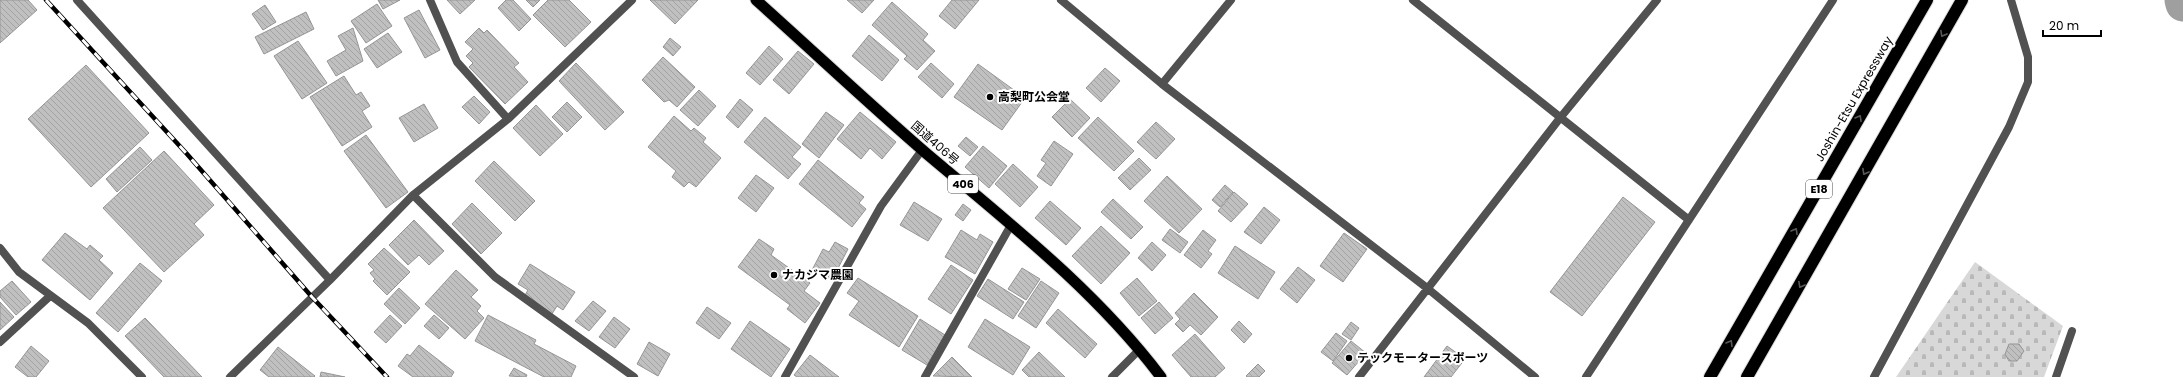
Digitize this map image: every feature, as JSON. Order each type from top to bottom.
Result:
[{"type":"highway","name":"国道406号","points":[[756,0],[922,150],[1067,274],[1139,350],[1161,377]]},
{"type":"highway","name":"Joshin-Etsu Expressway","points":[[1710,377],[1927,0]]},
{"type":"highway","name":"E18","points":[[1747,377],[1962,0]]},
{"type":"street","points":[[77,0],[330,280]]},
{"type":"street","points":[[430,0],[457,62],[508,119]]},
{"type":"street","points":[[230,377],[330,280],[413,195],[508,119],[632,0]]},
{"type":"street","points":[[1061,0],[1162,84],[1427,288],[1535,377]]},
{"type":"street","points":[[1162,84],[1231,0]]},
{"type":"street","points":[[1413,0],[1689,220]]},
{"type":"street","points":[[1359,377],[1560,118],[1657,0]]},
{"type":"street","points":[[1586,377],[1833,0]]},
{"type":"street","points":[[1874,377],[2009,127],[2028,82],[2028,57],[2011,0]]},
{"type":"street","points":[[785,377],[881,206],[922,150]]},
{"type":"street","points":[[413,195],[495,277],[634,377]]},
{"type":"street","points":[[925,377],[1011,225]]},
{"type":"street","points":[[0,248],[19,272],[88,323],[142,377]]},
{"type":"street","points":[[0,342],[50,296]]},
{"type":"street","points":[[2056,377],[2072,331]]},
{"type":"street","points":[[1112,377],[1139,350]]},
{"type":"green space","points":[[1975,262],[2063,326],[2044,377],[1896,377]]},
{"type":"building","points":[[0,0],[28,0],[37,10],[0,43]]},
{"type":"building","points":[[378,0],[400,0],[383,9]]},
{"type":"building","points":[[447,0],[475,0],[460,14]]},
{"type":"building","points":[[506,0],[513,0],[531,19],[519,31],[498,8]]},
{"type":"building","points":[[526,0],[540,0],[533,7]]},
{"type":"building","points":[[548,0],[569,0],[591,22],[565,47],[533,15]]},
{"type":"building","points":[[650,0],[698,0],[675,24]]},
{"type":"building","points":[[847,0],[874,0],[862,13]]},
{"type":"building","points":[[952,0],[979,0],[955,29],[939,16]]},
{"type":"building","points":[[892,2],[928,34],[923,40],[935,51],[917,70],[904,59],[907,56],[872,25]]},
{"type":"building","points":[[377,4],[392,26],[366,43],[351,21]]},
{"type":"building","points":[[265,5],[276,22],[263,30],[252,14]]},
{"type":"building","points":[[419,10],[440,50],[425,58],[404,18]]},
{"type":"building","points":[[306,12],[314,29],[264,54],[255,37]]},
{"type":"building","points":[[353,28],[363,61],[336,76],[327,61],[346,50],[338,36]]},
{"type":"building","points":[[479,28],[484,33],[487,30],[519,63],[514,67],[528,82],[505,104],[469,67],[473,63],[466,56],[473,49],[465,42]]},
{"type":"building","points":[[388,33],[402,52],[377,68],[364,49]]},
{"type":"building","points":[[869,35],[899,60],[882,81],[852,56]]},
{"type":"building","points":[[670,38],[681,47],[673,56],[663,47]]},
{"type":"building","points":[[298,41],[327,83],[302,99],[274,56]]},
{"type":"building","points":[[769,46],[783,59],[760,85],[746,73]]},
{"type":"building","points":[[798,51],[814,64],[789,94],[773,80]]},
{"type":"building","points":[[663,57],[695,87],[677,107],[669,100],[664,102],[642,80]]},
{"type":"building","points":[[576,63],[624,112],[605,130],[559,81]]},
{"type":"building","points":[[931,63],[954,84],[942,98],[918,77]]},
{"type":"building","name":"高梨町公会堂","points":[[978,64],[1025,98],[1002,130],[954,97]]},
{"type":"building","points":[[86,65],[149,133],[91,187],[28,119]]},
{"type":"building","points":[[1105,68],[1120,81],[1101,102],[1086,88]]},
{"type":"building","points":[[344,76],[356,95],[361,92],[370,106],[362,111],[372,127],[342,146],[310,97]]},
{"type":"building","points":[[699,90],[716,106],[698,126],[680,110]]},
{"type":"building","points":[[474,96],[490,112],[479,124],[462,107]]},
{"type":"building","points":[[740,99],[753,110],[738,128],[726,117]]},
{"type":"building","points":[[1070,99],[1090,118],[1072,137],[1052,117]]},
{"type":"building","points":[[567,102],[582,117],[567,132],[552,117]]},
{"type":"building","points":[[424,104],[438,128],[414,142],[399,118]]},
{"type":"building","points":[[536,105],[563,134],[540,156],[513,128]]},
{"type":"building","points":[[826,112],[844,125],[819,158],[802,144]]},
{"type":"building","points":[[860,112],[896,142],[882,159],[870,148],[861,159],[837,139]]},
{"type":"building","points":[[674,116],[691,131],[694,128],[706,138],[703,142],[721,158],[696,187],[689,182],[684,187],[672,177],[676,171],[648,147]]},
{"type":"building","points":[[765,117],[801,147],[792,157],[801,164],[788,179],[744,142]]},
{"type":"building","points":[[1098,117],[1134,151],[1114,171],[1078,138]]},
{"type":"building","points":[[1156,122],[1175,139],[1156,159],[1137,142]]},
{"type":"building","points":[[366,135],[408,192],[386,208],[344,151]]},
{"type":"building","points":[[966,137],[978,147],[970,156],[958,146]]},
{"type":"building","points":[[1054,141],[1073,154],[1051,186],[1037,176],[1046,163],[1041,160]]},
{"type":"building","points":[[983,146],[1007,166],[989,188],[965,167]]},
{"type":"building","points":[[140,147],[152,160],[117,192],[106,179]]},
{"type":"building","points":[[164,151],[214,205],[194,224],[204,235],[164,272],[103,208]]},
{"type":"building","points":[[1139,158],[1151,170],[1130,190],[1118,178]]},
{"type":"building","points":[[818,160],[864,197],[859,203],[866,209],[852,227],[799,184]]},
{"type":"building","points":[[494,161],[535,201],[515,221],[475,181]]},
{"type":"building","points":[[1013,164],[1038,187],[1020,207],[995,184]]},
{"type":"building","points":[[756,175],[774,188],[756,212],[738,198]]},
{"type":"building","points":[[1167,176],[1202,209],[1179,233],[1144,201]]},
{"type":"building","points":[[1225,185],[1233,192],[1220,207],[1212,200]]},
{"type":"building","points":[[1234,192],[1248,204],[1231,222],[1218,211]]},
{"type":"building","points":[[1623,197],[1655,222],[1582,316],[1550,292]]},
{"type":"building","points":[[1113,199],[1143,227],[1131,239],[1101,212]]},
{"type":"building","points":[[1050,201],[1081,228],[1066,245],[1035,218]]},
{"type":"building","points":[[914,202],[942,219],[928,241],[900,225]]},
{"type":"building","points":[[472,203],[502,233],[481,254],[452,224]]},
{"type":"building","points":[[963,204],[971,210],[963,221],[955,215]]},
{"type":"building","points":[[1264,207],[1280,220],[1261,244],[1244,232]]},
{"type":"building","points":[[414,220],[444,251],[429,265],[419,255],[408,265],[389,245]]},
{"type":"building","points":[[1101,226],[1130,253],[1101,284],[1072,256]]},
{"type":"building","points":[[1170,229],[1188,242],[1180,253],[1162,240]]},
{"type":"building","points":[[961,230],[977,240],[980,234],[993,242],[975,274],[945,257]]},
{"type":"building","points":[[1203,230],[1216,240],[1208,251],[1212,254],[1201,268],[1184,255]]},
{"type":"building","points":[[65,233],[87,249],[90,245],[103,256],[99,260],[113,273],[90,300],[42,260]]},
{"type":"building","points":[[1344,233],[1367,249],[1343,282],[1320,266]]},
{"type":"building","name":"ナカジマ農園","points":[[759,239],[774,249],[771,255],[810,283],[804,291],[820,303],[805,323],[787,309],[790,305],[738,267]]},
{"type":"building","points":[[835,242],[848,249],[832,280],[812,270],[823,249],[829,252]]},
{"type":"building","points":[[1152,242],[1166,255],[1152,271],[1138,258]]},
{"type":"building","points":[[1235,246],[1275,272],[1258,299],[1218,273]]},
{"type":"building","points":[[384,248],[410,272],[387,295],[373,281],[375,279],[370,273],[374,270],[368,264]]},
{"type":"building","points":[[140,263],[162,281],[118,332],[96,313]]},
{"type":"building","points":[[530,264],[575,292],[563,310],[557,306],[552,314],[524,297],[528,290],[518,284]]},
{"type":"building","points":[[951,265],[973,280],[951,314],[928,299]]},
{"type":"building","points":[[1298,267],[1315,280],[1297,303],[1280,289]]},
{"type":"building","points":[[1022,268],[1040,279],[1026,300],[1008,289]]},
{"type":"building","points":[[456,270],[478,290],[471,297],[481,306],[477,311],[484,318],[465,339],[425,304]]},
{"type":"building","points":[[858,278],[918,316],[899,347],[849,315],[859,301],[847,293]]},
{"type":"building","points":[[1137,278],[1157,301],[1139,316],[1120,293]]},
{"type":"building","points":[[988,279],[1024,302],[1013,319],[977,296]]},
{"type":"building","points":[[12,281],[31,302],[16,315],[0,297],[0,291]]},
{"type":"building","points":[[1041,281],[1059,293],[1036,328],[1018,316]]},
{"type":"building","points":[[399,288],[420,308],[405,324],[384,304]]},
{"type":"building","points":[[1194,293],[1218,317],[1201,335],[1190,325],[1183,332],[1175,324],[1180,319],[1175,313]]},
{"type":"building","points":[[593,301],[606,311],[589,331],[575,321]]},
{"type":"building","points":[[0,302],[14,317],[0,330]]},
{"type":"building","points":[[1159,302],[1173,318],[1155,334],[1141,318]]},
{"type":"building","points":[[707,307],[731,323],[719,339],[696,323]]},
{"type":"building","points":[[1058,309],[1097,344],[1085,358],[1046,323]]},
{"type":"building","points":[[390,315],[402,326],[386,343],[374,332]]},
{"type":"building","points":[[434,315],[449,328],[439,339],[424,326]]},
{"type":"building","points":[[488,315],[536,340],[534,344],[576,366],[571,377],[544,377],[475,341]]},
{"type":"building","points":[[614,317],[630,329],[615,348],[599,337]]},
{"type":"building","points":[[145,318],[202,377],[164,377],[125,336]]},
{"type":"building","points":[[920,319],[945,335],[927,365],[902,350]]},
{"type":"building","points":[[985,319],[1030,347],[1013,375],[968,347]]},
{"type":"building","points":[[750,321],[790,349],[771,377],[731,349]]},
{"type":"building","points":[[1239,321],[1252,334],[1244,343],[1231,330]]},
{"type":"building","points":[[1351,322],[1359,328],[1351,340],[1342,334]]},
{"type":"building","points":[[1336,333],[1347,341],[1333,361],[1321,352]]},
{"type":"building","points":[[1195,334],[1225,368],[1215,377],[1191,377],[1172,355]]},
{"type":"building","name":"テックモータースポーツ","points":[[1351,341],[1366,353],[1347,375],[1332,363]]},
{"type":"building","points":[[649,342],[670,354],[658,376],[637,364]]},
{"type":"building","points":[[2009,344],[2019,344],[2024,351],[2017,361],[2009,361],[2005,354]]},
{"type":"building","points":[[419,345],[454,372],[451,377],[413,377],[398,366],[407,354],[410,356]]},
{"type":"building","points":[[31,346],[49,361],[36,377],[28,377],[15,367]]},
{"type":"building","points":[[1447,346],[1465,359],[1451,377],[1424,377]]},
{"type":"building","points":[[278,347],[315,376],[269,377],[260,370]]},
{"type":"building","points":[[1039,352],[1065,377],[1029,377],[1022,370]]},
{"type":"building","points":[[810,355],[839,377],[797,377],[794,375]]},
{"type":"building","points":[[952,357],[972,377],[933,376]]},
{"type":"building","points":[[1258,364],[1265,371],[1259,377],[1247,377],[1246,376]]},
{"type":"building","points":[[514,368],[527,375],[526,377],[509,376]]},
{"type":"building","points":[[321,372],[345,377],[320,377]]},
{"type":"waterway","points":[[2182,0],[2183,4]]},
{"type":"railway","points":[[46,0],[187,154],[312,297],[387,377]]},
{"type":"place","name":"高梨町公会堂","points":[[990,97]]},
{"type":"place","name":"ナカジマ農園","points":[[774,275]]},
{"type":"place","name":"テックモータースポーツ","points":[[1349,358]]}]
